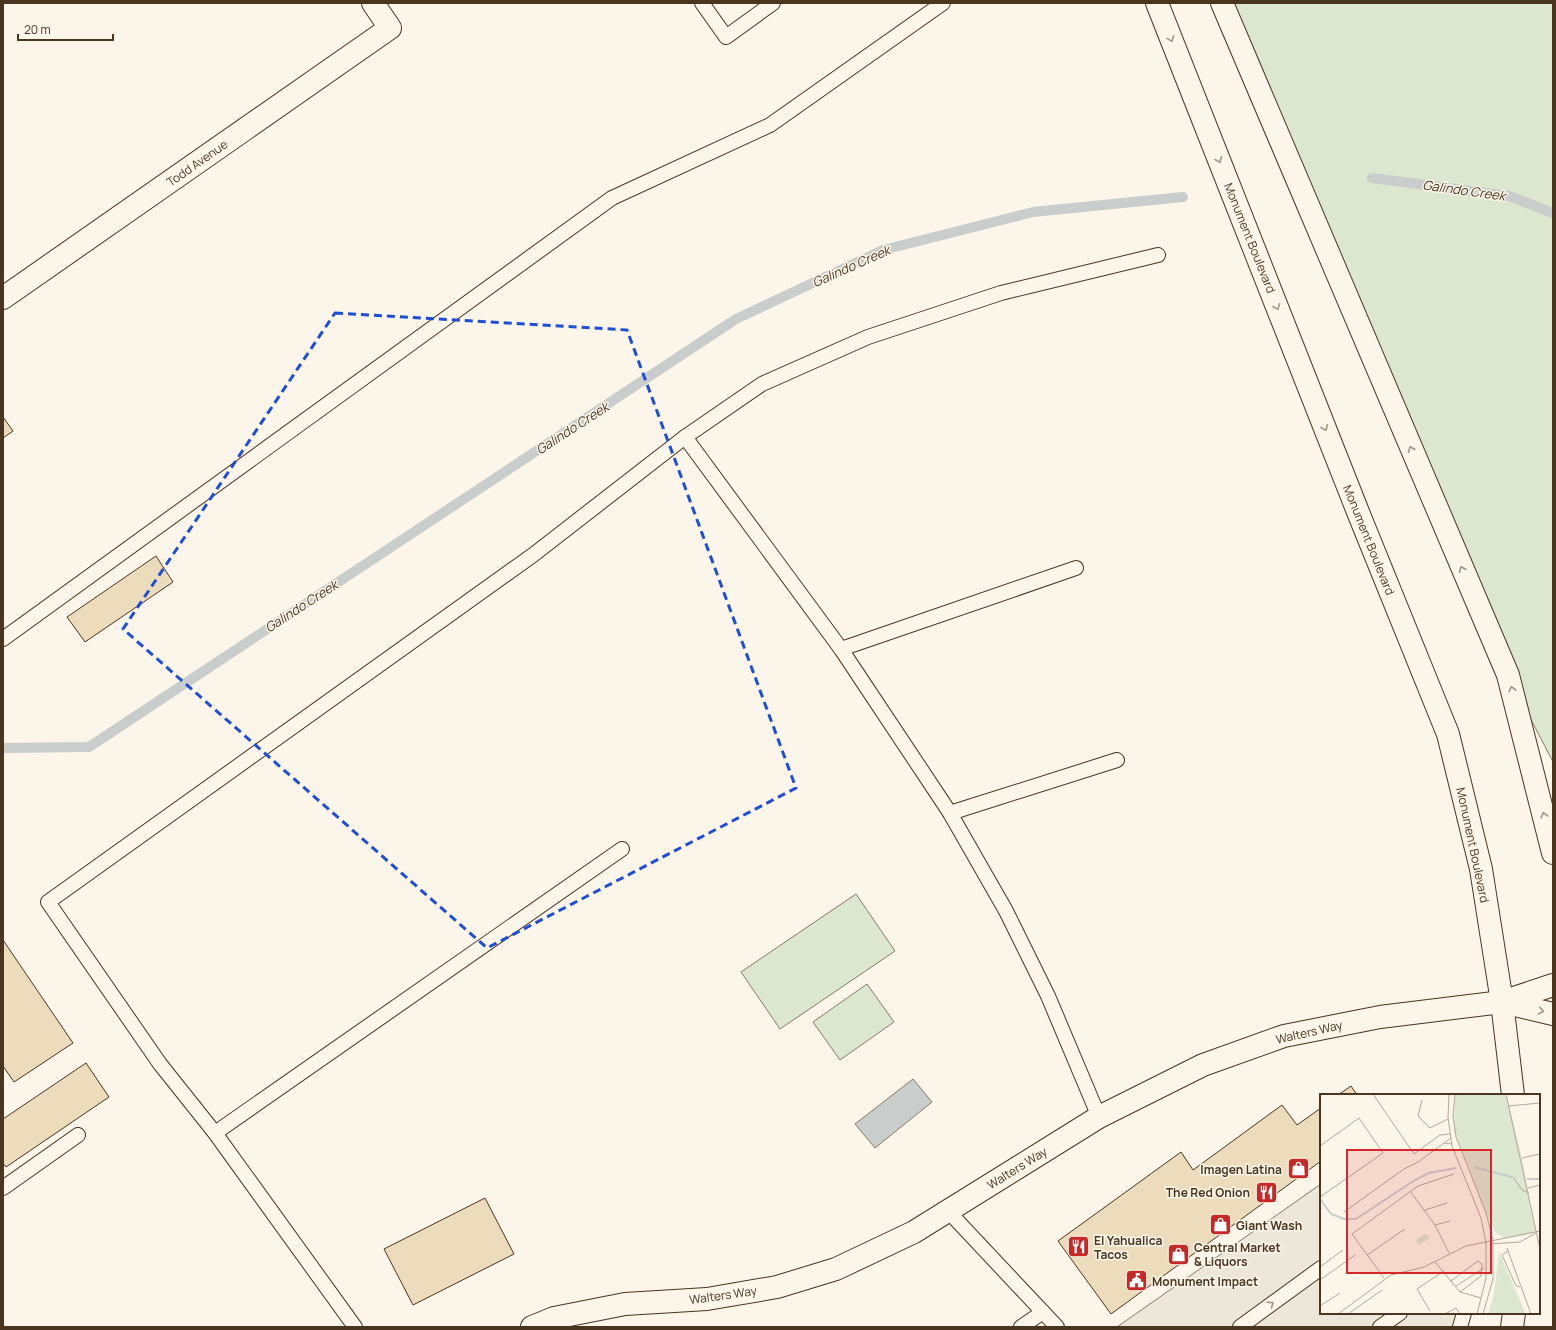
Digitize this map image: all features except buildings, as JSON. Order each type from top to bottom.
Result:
[{"type":"main road","name":"Todd Avenue","points":[[3,298],[390,28],[373,3]]},
{"type":"main road","name":"Monument Boulevard","points":[[1157,3],[1358,512],[1448,734],[1481,870],[1502,1002],[1513,1094]]},
{"type":"main road","points":[[1222,3],[1508,675],[1553,853]]},
{"type":"main road","points":[[1502,1002],[1553,985]]},
{"type":"main road","points":[[1502,1002],[1553,1014]]},
{"type":"main road","name":"Walters Way","points":[[532,1327],[554,1318],[625,1304],[707,1299],[777,1286],[836,1269],[914,1232],[1099,1117],[1203,1065],[1284,1036],[1380,1017],[1502,1002]]},
{"type":"main road","points":[[1512,1327],[1514,1314]]},
{"type":"lane","points":[[702,3],[726,37],[773,3]]},
{"type":"lane","points":[[3,639],[612,198],[770,125],[943,3]]},
{"type":"lane","points":[[355,1327],[215,1133],[160,1064],[48,902],[527,560],[684,437],[762,384],[868,337],[1001,293],[1158,255]]},
{"type":"lane","points":[[684,437],[841,649],[950,813],[1017,932],[1048,996],[1099,1117]]},
{"type":"lane","points":[[841,649],[1076,568]]},
{"type":"lane","points":[[950,813],[1117,760]]},
{"type":"lane","points":[[215,1133],[622,849]]},
{"type":"lane","points":[[3,1188],[78,1135]]},
{"type":"lane","points":[[948,1211],[1057,1327]]},
{"type":"lane","points":[[1240,1327],[1320,1269]]},
{"type":"lane","points":[[1021,1327],[1043,1312]]},
{"type":"lane","points":[[1380,1327],[1399,1314]]},
{"type":"lane","points":[[1460,1327],[1464,1314]]},
{"type":"highlighted area","points":[[335,313],[627,330],[796,788],[487,948],[123,629]]},
{"type":"green space","points":[[1222,3],[1553,3],[1553,762],[1508,675]]},
{"type":"green space","points":[[856,894],[895,951],[780,1029],[741,972]]},
{"type":"green space","points":[[867,984],[894,1022],[840,1060],[813,1022]]},
{"type":"shaded area","points":[[913,1079],[932,1102],[875,1148],[855,1124]]},
{"type":"shaded area","points":[[1320,1185],[1320,1314],[1464,1314],[1460,1327],[1117,1327]]},
{"type":"waterway","name":"Galindo Creek","points":[[1372,178],[1509,196],[1553,213]]},
{"type":"waterway","name":"Galindo Creek","points":[[3,748],[89,747],[736,319],[883,250],[1033,212],[1183,197]]},
{"type":"place","name":"Imagen Latina","points":[[1298,1169]]},
{"type":"place","name":"The Red Onion","points":[[1266,1192]]},
{"type":"place","name":"Giant Wash","points":[[1221,1225]]},
{"type":"place","name":"El Yahualica Tacos","points":[[1079,1247]]},
{"type":"place","name":"Central Market & Liquors","points":[[1179,1254]]},
{"type":"place","name":"Monument Impact","points":[[1137,1281]]}]
